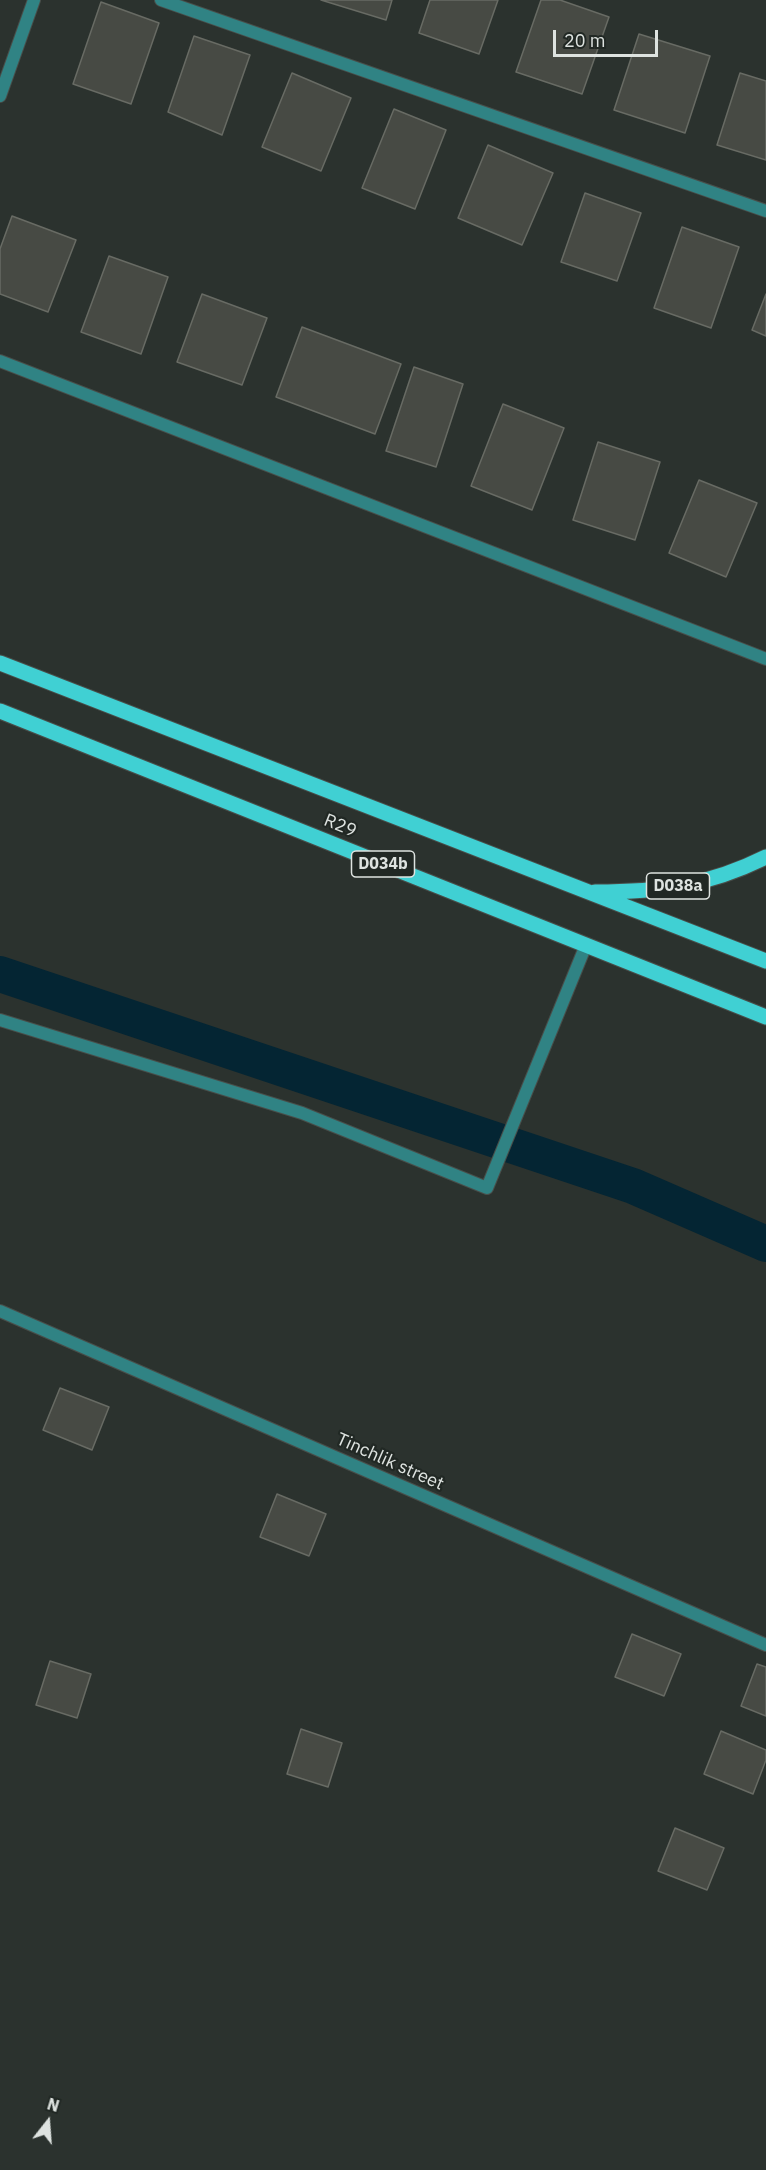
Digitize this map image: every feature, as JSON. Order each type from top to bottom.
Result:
[{"type":"main road","name":"R29","points":[[0,663],[766,961]]},
{"type":"main road","name":"R29","points":[[0,711],[766,1017]]},
{"type":"main road","name":"D038a","points":[[585,891],[648,892],[692,884],[734,873],[766,856]]},
{"type":"street","points":[[0,96],[34,0]]},
{"type":"street","points":[[161,0],[766,211]]},
{"type":"street","points":[[0,361],[766,659]]},
{"type":"street","points":[[0,1020],[302,1113],[487,1188],[586,945]]},
{"type":"street","name":"Tinchlik street","points":[[0,1311],[766,1645]]},
{"type":"building","points":[[321,0],[392,0],[386,20]]},
{"type":"building","points":[[430,0],[498,0],[479,54],[419,33]]},
{"type":"building","points":[[541,0],[560,0],[609,17],[582,94],[516,72]]},
{"type":"building","points":[[101,2],[159,23],[131,104],[73,84]]},
{"type":"building","points":[[639,34],[710,56],[685,133],[614,110]]},
{"type":"building","points":[[194,36],[250,55],[222,135],[168,112]]},
{"type":"building","points":[[292,73],[351,98],[321,171],[262,147]]},
{"type":"building","points":[[740,73],[766,81],[766,160],[717,145]]},
{"type":"building","points":[[394,109],[446,130],[415,209],[362,188]]},
{"type":"building","points":[[488,145],[553,173],[522,245],[458,218]]},
{"type":"building","points":[[585,193],[641,213],[617,281],[561,262]]},
{"type":"building","points":[[12,216],[76,240],[48,312],[0,294],[0,249]]},
{"type":"building","points":[[682,227],[739,247],[711,328],[654,308]]},
{"type":"building","points":[[109,256],[168,277],[141,354],[81,332]]},
{"type":"building","points":[[202,294],[267,318],[242,385],[177,362]]},
{"type":"building","points":[[766,294],[766,336],[752,330]]},
{"type":"building","points":[[302,327],[401,364],[375,434],[276,397]]},
{"type":"building","points":[[414,367],[463,384],[436,467],[386,451]]},
{"type":"building","points":[[503,404],[564,428],[532,510],[471,486]]},
{"type":"building","points":[[598,442],[660,462],[635,540],[573,520]]},
{"type":"building","points":[[699,480],[757,503],[726,577],[669,553]]},
{"type":"building","points":[[60,1388],[109,1407],[92,1450],[43,1430]]},
{"type":"building","points":[[277,1494],[326,1514],[309,1556],[260,1537]]},
{"type":"building","points":[[632,1634],[681,1654],[664,1696],[615,1677]]},
{"type":"building","points":[[50,1661],[91,1674],[77,1718],[36,1705]]},
{"type":"building","points":[[757,1664],[766,1667],[766,1716],[741,1706]]},
{"type":"building","points":[[301,1729],[342,1743],[328,1787],[287,1774]]},
{"type":"building","points":[[721,1731],[766,1750],[766,1760],[753,1794],[704,1774]]},
{"type":"building","points":[[675,1828],[724,1848],[707,1890],[658,1871]]},
{"type":"waterway","points":[[0,974],[633,1186],[766,1244]]}]
